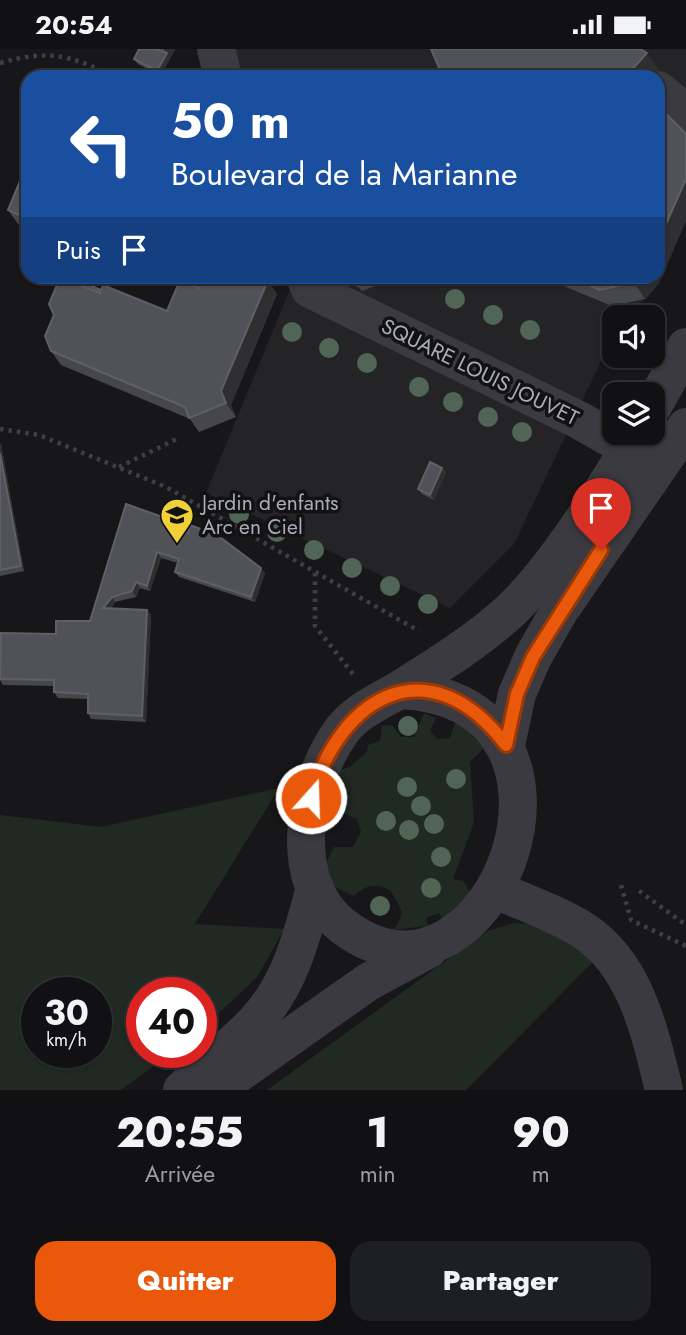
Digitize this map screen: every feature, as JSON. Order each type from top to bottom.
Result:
[{"type":"street","points":[[216,49],[221,70]]},
{"type":"street","points":[[665,96],[686,113]]},
{"type":"street","name":"SQUARE LOUIS JOUVET","points":[[308,284],[310,289],[642,448]]},
{"type":"street","points":[[665,385],[686,347]]},
{"type":"street","points":[[452,937],[415,947],[387,948],[366,941],[333,918],[315,888],[307,851],[307,834],[317,777],[344,727],[454,655],[510,611],[642,448],[686,427]]},
{"type":"street","points":[[506,745],[517,694],[533,657],[642,448]]},
{"type":"street","points":[[215,1090],[368,982],[452,937],[481,912],[496,890],[507,861],[517,815],[516,785],[506,745],[492,726],[452,699],[428,691],[388,696]]},
{"type":"street","points":[[182,1090],[271,1003],[295,958],[315,888]]},
{"type":"street","points":[[496,890],[585,931],[620,963],[633,988],[664,1090]]},
{"type":"path","points":[[0,63],[22,53],[64,52],[101,70]]},
{"type":"path","points":[[0,429],[38,435],[166,487],[430,638]]},
{"type":"path","points":[[118,467],[179,438]]},
{"type":"path","points":[[315,572],[315,626],[388,696]]},
{"type":"path","points":[[621,885],[631,920],[686,946]]},
{"type":"path","points":[[639,891],[686,925]]},
{"type":"shaded area","points":[[214,49],[686,49],[686,221],[665,270],[665,70],[211,70]]},
{"type":"shaded area","points":[[292,284],[658,284],[638,305],[602,305],[602,359],[514,544],[450,608],[206,493]]},
{"type":"shaded area","points":[[424,713],[436,718],[430,731],[438,739],[450,738],[456,719],[484,748],[470,762],[474,822],[453,879],[463,881],[471,893],[443,919],[439,913],[426,918],[428,926],[391,930],[397,926],[402,912],[391,891],[372,886],[354,896],[330,885],[325,865],[334,847],[353,847],[361,832],[357,819],[329,808],[326,803],[334,772],[350,767],[367,752],[368,745],[380,741],[382,726],[392,725],[401,737],[414,737]]},
{"type":"shaded area","points":[[279,788],[195,924],[284,929],[258,976],[217,1015],[217,977],[126,977],[126,1068],[151,1068],[121,1090],[0,1090],[0,815],[101,827]]},
{"type":"shaded area","points":[[514,923],[541,925],[596,959],[466,1090],[267,1090],[487,931]]},
{"type":"building","points":[[139,49],[156,49],[167,53],[158,70],[134,59]]},
{"type":"building","points":[[431,49],[640,49],[647,53],[632,70],[440,70]]},
{"type":"building","points":[[665,113],[686,134],[686,179],[665,226]]},
{"type":"building","points":[[21,179],[21,216],[8,210]]},
{"type":"building","points":[[60,284],[77,284],[100,293],[103,285],[167,311],[178,284],[190,284],[199,288],[201,284],[266,284],[221,391],[226,403],[189,418],[185,407],[51,351],[45,336],[54,315],[49,304],[57,285]]},
{"type":"building","points":[[87,284],[101,290],[100,293],[82,286]]},
{"type":"building","points":[[586,284],[626,284],[600,290]]},
{"type":"building","points":[[0,453],[21,566],[0,570]]},
{"type":"building","points":[[430,462],[442,468],[430,495],[418,489]]},
{"type":"building","points":[[126,504],[168,519],[166,526],[188,533],[190,525],[217,535],[261,568],[251,597],[175,572],[179,559],[157,552],[147,586],[136,582],[132,591],[112,597],[103,608],[147,610],[142,716],[88,713],[88,694],[54,692],[54,680],[0,679],[1,633],[56,634],[56,621],[90,621]]},
{"type":"place","name":"Jardin d'enfants Arc en Ciel","points":[[177,545]]},
{"type":"route","points":[[311,798],[317,777],[344,727],[362,711],[399,690],[428,691],[452,699],[471,709],[492,726],[506,745],[517,694],[533,657],[558,613],[601,550]]}]
